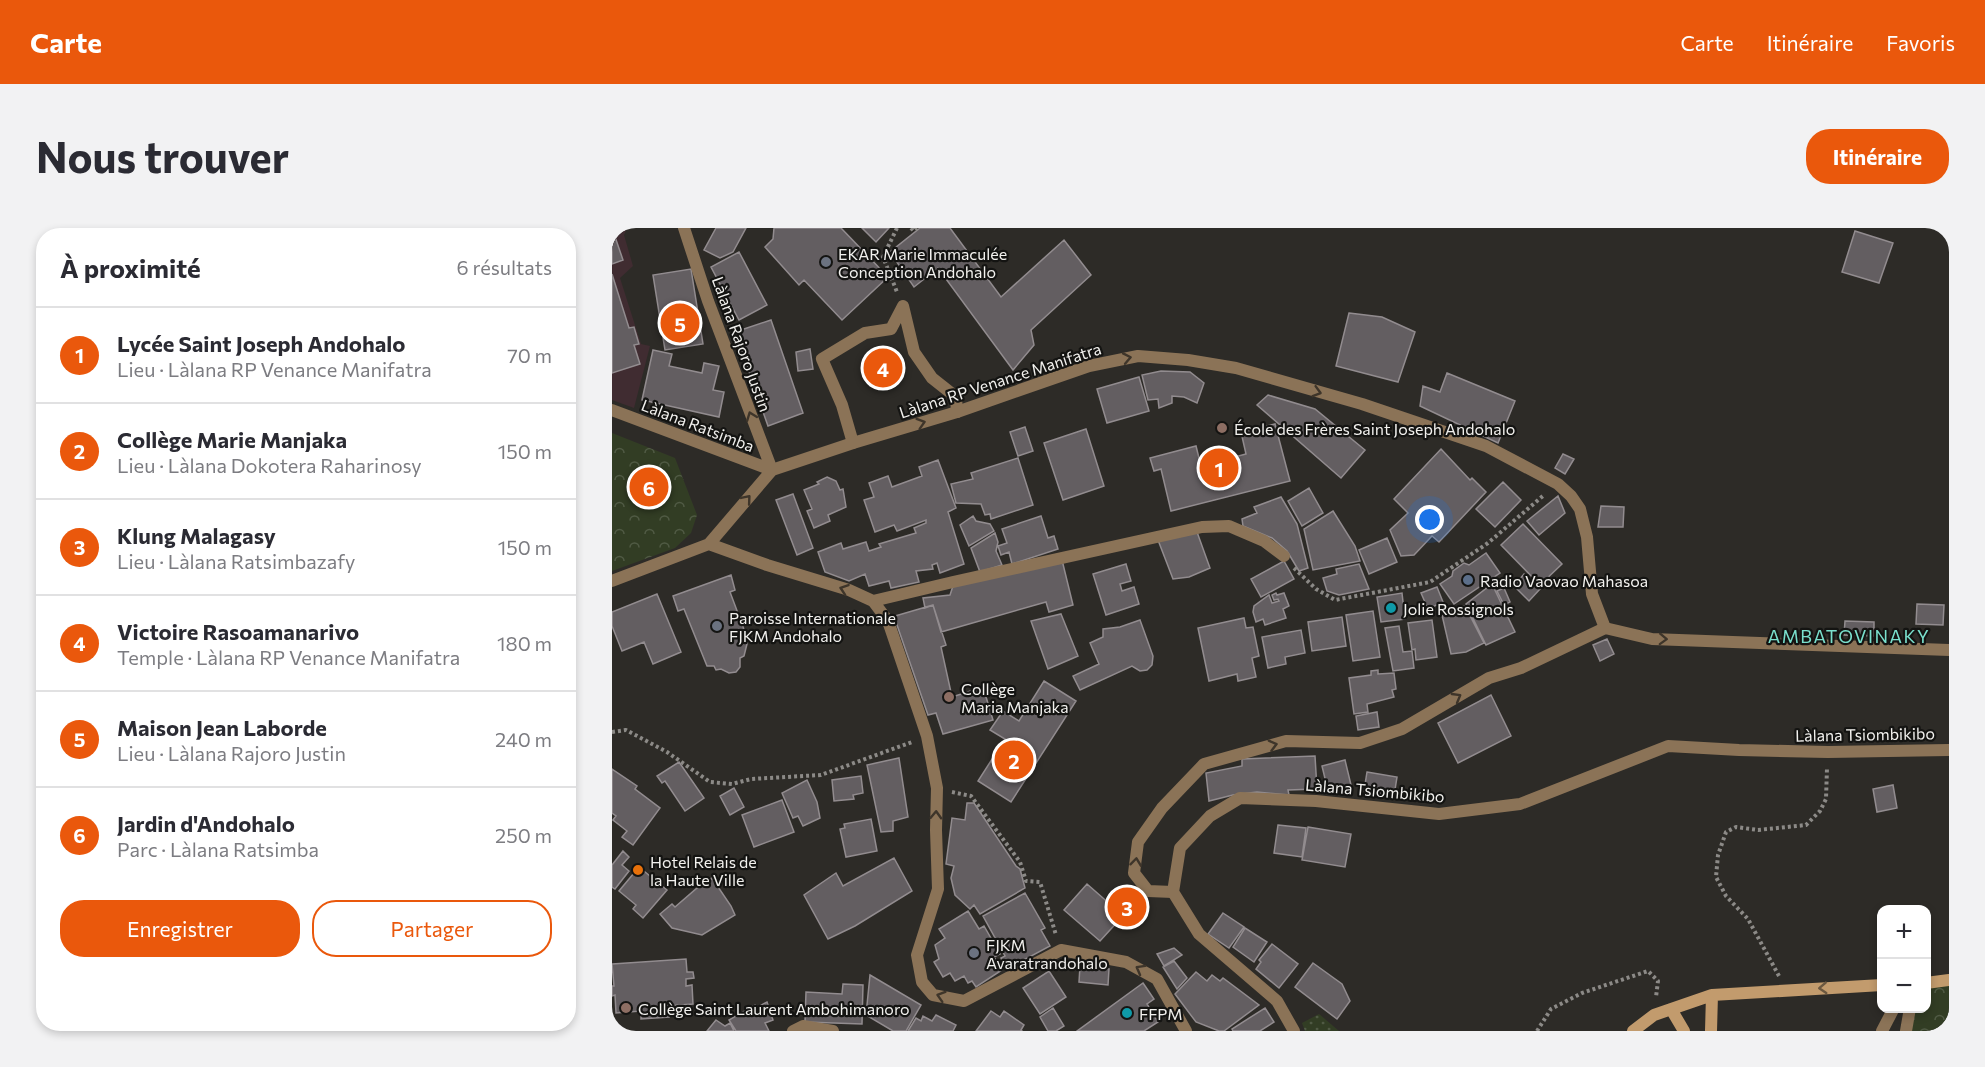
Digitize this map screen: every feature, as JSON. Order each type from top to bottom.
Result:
[{"type":"main road","points":[[1931,982],[1949,980]]},
{"type":"main road","points":[[1633,1031],[1654,1015],[1712,995],[1877,985]]},
{"type":"main road","points":[[1711,1031],[1712,995]]},
{"type":"main road","points":[[1671,1009],[1684,1031]]},
{"type":"street","name":"Làlana Rajoro Justin","points":[[684,228],[708,301],[772,470]]},
{"type":"street","points":[[903,306],[914,352],[932,378],[956,397],[957,412]]},
{"type":"street","points":[[853,443],[842,405],[822,359],[865,333],[891,328],[903,306]]},
{"type":"street","name":"Làlana RP Venance Manifatra","points":[[772,470],[957,412],[1089,366],[1138,356],[1188,360],[1236,368],[1362,404],[1486,446],[1558,484],[1571,496],[1580,510],[1587,537],[1592,594],[1605,628]]},
{"type":"street","name":"Làlana Ratsimba","points":[[612,410],[772,470]]},
{"type":"street","points":[[612,581],[709,544],[772,470]]},
{"type":"street","points":[[873,601],[1202,527],[1229,526],[1264,541],[1284,556]]},
{"type":"street","points":[[709,544],[766,565],[849,590],[873,601],[888,621],[927,736],[937,788],[938,889],[917,955],[922,982],[933,995],[964,1001],[1061,950],[1126,962],[1157,979],[1186,1031]]},
{"type":"street","points":[[1294,1031],[1277,1001],[1199,934],[1173,892],[1148,891],[1134,873],[1138,842],[1162,808],[1204,764],[1286,741],[1360,743],[1402,729],[1489,678],[1521,668],[1605,628],[1652,639],[1949,650]]},
{"type":"street","name":"Làlana Tsiombikibo","points":[[1173,892],[1180,848],[1210,816],[1240,798],[1316,801],[1439,814],[1520,804],[1668,747],[1828,752],[1949,750]]},
{"type":"street","points":[[1882,1031],[1891,1013]]},
{"type":"street","points":[[1906,1031],[1909,1013]]},
{"type":"street","points":[[793,1031],[803,1026],[833,1031]]},
{"type":"path","points":[[897,228],[883,257],[903,306]]},
{"type":"path","points":[[911,228],[914,231],[917,228]]},
{"type":"path","points":[[1284,556],[1316,589],[1335,600],[1430,582],[1488,543],[1558,484]]},
{"type":"path","points":[[612,732],[626,730],[667,752],[710,782],[732,784],[751,779],[821,776],[927,736]]},
{"type":"path","points":[[1786,990],[1748,919],[1726,896],[1716,877],[1718,855],[1726,832],[1736,827],[1758,830],[1806,825],[1820,811],[1826,799],[1828,752]]},
{"type":"path","points":[[937,788],[971,796],[1020,862],[1026,881],[1040,882],[1061,950]]},
{"type":"path","points":[[1537,1031],[1551,1010],[1582,993],[1648,971],[1658,981],[1654,1015]]},
{"type":"shaded area","points":[[612,228],[627,228],[624,235],[633,266],[620,278],[641,344],[650,346],[634,408],[612,400]]},
{"type":"green space","points":[[612,433],[675,458],[697,515],[691,533],[675,548],[612,571]]},
{"type":"green space","points":[[1949,980],[1949,1031],[1906,1031],[1909,1013],[1931,1013],[1931,982]]},
{"type":"green space","points":[[1319,1014],[1339,1031],[1305,1031],[1302,1023]]},
{"type":"building","points":[[612,228],[623,260],[612,264]]},
{"type":"building","points":[[716,228],[746,228],[733,252],[720,258],[704,250]]},
{"type":"building","name":"EKAR Marie Immaculée Conception Andohalo","points":[[774,228],[841,228],[888,277],[842,320],[804,280],[799,285],[765,247],[773,239]]},
{"type":"building","points":[[862,228],[889,228],[876,242]]},
{"type":"building","points":[[920,228],[950,228],[1001,297],[1064,240],[1091,275],[1031,330],[1034,345],[1013,370],[938,268],[914,287],[890,252]]},
{"type":"building","points":[[1855,231],[1893,243],[1879,283],[1842,272]]},
{"type":"building","points":[[739,252],[767,305],[739,320],[711,267]]},
{"type":"building","points":[[691,269],[703,344],[665,350],[653,275]]},
{"type":"building","points":[[612,274],[629,328],[634,327],[639,344],[634,345],[640,364],[612,373]]},
{"type":"building","points":[[1349,313],[1382,317],[1415,332],[1398,382],[1336,366]]},
{"type":"building","points":[[771,320],[803,413],[768,426],[735,332]]},
{"type":"building","points":[[810,349],[813,369],[798,371],[796,352]]},
{"type":"building","points":[[653,350],[672,354],[669,366],[702,373],[704,363],[719,366],[713,390],[724,392],[719,417],[642,400]]},
{"type":"building","points":[[882,352],[899,362],[901,371],[895,380],[885,385],[870,386],[864,377],[865,366]]},
{"type":"building","points":[[1161,371],[1190,372],[1204,383],[1197,403],[1184,397],[1172,396],[1172,403],[1159,408],[1158,399],[1148,400],[1142,375]]},
{"type":"building","points":[[1447,373],[1515,401],[1498,443],[1420,406],[1423,386],[1440,392]]},
{"type":"building","points":[[1139,377],[1149,411],[1107,423],[1097,389]]},
{"type":"building","points":[[1268,395],[1315,409],[1365,450],[1341,478],[1257,405]]},
{"type":"building","points":[[1275,424],[1290,481],[1171,511],[1161,469],[1154,471],[1150,458],[1196,446],[1201,466],[1246,454],[1241,432]]},
{"type":"building","points":[[1025,427],[1033,451],[1018,456],[1010,432]]},
{"type":"building","points":[[1086,429],[1104,486],[1063,500],[1044,443]]},
{"type":"building","points":[[1441,449],[1470,480],[1472,478],[1486,492],[1439,542],[1432,536],[1414,555],[1401,556],[1390,530],[1408,513],[1394,499]]},
{"type":"building","points":[[1563,454],[1574,459],[1565,474],[1555,468]]},
{"type":"building","points":[[1018,458],[1033,505],[991,519],[990,514],[985,515],[981,504],[956,503],[951,484],[973,479],[971,473]]},
{"type":"building","points":[[938,460],[956,508],[948,512],[964,564],[940,573],[937,563],[932,565],[933,569],[916,571],[919,582],[891,588],[889,581],[869,586],[865,574],[849,581],[825,572],[818,552],[841,543],[843,549],[866,542],[869,551],[881,547],[879,544],[916,533],[914,528],[926,523],[926,520],[897,531],[894,525],[875,532],[864,500],[874,497],[869,483],[888,476],[892,487],[922,476],[919,467]]},
{"type":"building","points":[[827,477],[836,481],[840,490],[843,489],[846,507],[828,515],[830,521],[814,528],[807,511],[812,509],[804,490],[819,484],[817,482]]},
{"type":"building","points":[[1503,482],[1521,500],[1495,527],[1476,509]]},
{"type":"building","points":[[1309,488],[1323,513],[1302,526],[1288,501]]},
{"type":"building","points":[[793,494],[813,548],[797,555],[776,500]]},
{"type":"building","points":[[1558,496],[1565,513],[1539,535],[1527,521]]},
{"type":"building","points":[[1281,497],[1297,524],[1308,568],[1299,571],[1287,551],[1272,538],[1243,526],[1242,519],[1257,513],[1254,507]]},
{"type":"building","points":[[1601,506],[1624,507],[1623,527],[1598,527]]},
{"type":"building","points":[[1333,511],[1355,546],[1360,561],[1313,570],[1304,529]]},
{"type":"building","points":[[973,516],[976,521],[990,524],[994,531],[969,546],[960,525]]},
{"type":"building","points":[[1041,516],[1048,538],[1054,536],[1058,549],[1012,564],[1009,552],[1001,555],[998,546],[1007,543],[1002,529]]},
{"type":"building","points":[[1523,524],[1562,564],[1540,585],[1501,545]]},
{"type":"building","points":[[1197,532],[1210,568],[1189,577],[1173,579],[1158,540]]},
{"type":"building","points":[[995,533],[998,542],[996,551],[1002,565],[980,572],[971,548]]},
{"type":"building","points":[[1387,538],[1397,562],[1369,574],[1359,550]]},
{"type":"building","name":"Radio Vaovao Mahasoa","points":[[1486,553],[1500,573],[1454,604],[1440,584],[1452,576],[1453,571],[1464,563],[1469,565]]},
{"type":"building","points":[[1062,560],[1073,605],[1049,612],[1046,602],[941,632],[933,605],[925,608],[923,598],[950,595],[953,586]]},
{"type":"building","points":[[1284,561],[1294,579],[1261,597],[1251,579]]},
{"type":"building","points":[[1126,564],[1131,581],[1120,584],[1122,591],[1134,587],[1139,604],[1106,615],[1093,574]]},
{"type":"building","points":[[1359,564],[1369,589],[1339,595],[1327,591],[1323,578],[1337,574],[1336,569]]},
{"type":"building","points":[[1524,574],[1540,589],[1529,601],[1514,586]]},
{"type":"building","name":"Paroisse Internationale FJKM Andohalo","points":[[731,575],[735,590],[730,592],[748,640],[744,656],[740,658],[740,667],[736,672],[729,673],[721,669],[716,670],[714,666],[707,666],[684,609],[678,611],[673,596]]},
{"type":"building","points":[[1492,584],[1515,632],[1486,645],[1466,604]]},
{"type":"building","points":[[1437,587],[1443,602],[1428,609],[1421,593]]},
{"type":"building","points":[[1504,588],[1510,602],[1504,605],[1497,591]]},
{"type":"building","points":[[1276,593],[1277,595],[1284,593],[1289,606],[1283,609],[1286,618],[1265,625],[1263,619],[1256,622],[1254,606],[1269,595],[1272,603],[1279,601],[1274,600],[1272,595]]},
{"type":"building","name":"Jolie Rossignols","points":[[1402,593],[1405,619],[1381,622],[1377,597]]},
{"type":"building","points":[[657,594],[681,652],[653,664],[644,642],[622,651],[612,626],[612,612]]},
{"type":"building","points":[[1917,604],[1944,605],[1943,625],[1916,624]]},
{"type":"building","points":[[933,605],[946,645],[941,647],[952,697],[983,687],[993,720],[943,734],[936,713],[928,715],[895,616]]},
{"type":"building","points":[[1465,606],[1484,643],[1466,652],[1451,654],[1442,615],[1447,614],[1447,609]]},
{"type":"building","points":[[1373,611],[1380,657],[1353,661],[1346,615]]},
{"type":"building","points":[[1061,614],[1078,656],[1048,669],[1031,621]]},
{"type":"building","points":[[1342,617],[1346,646],[1312,651],[1308,622]]},
{"type":"building","points":[[1244,618],[1246,628],[1253,627],[1259,656],[1252,658],[1256,677],[1238,681],[1237,674],[1209,681],[1198,628]]},
{"type":"building","points":[[1140,620],[1153,656],[1152,665],[1147,670],[1140,671],[1132,666],[1080,690],[1073,676],[1099,664],[1090,643],[1103,637],[1103,629],[1120,627]]},
{"type":"building","points":[[1432,620],[1437,657],[1416,660],[1408,623]]},
{"type":"building","points":[[1845,621],[1874,622],[1874,636],[1844,635]]},
{"type":"building","points":[[1399,626],[1403,652],[1412,651],[1414,668],[1393,671],[1385,628]]},
{"type":"building","points":[[1301,630],[1305,653],[1285,657],[1286,664],[1268,668],[1262,637]]},
{"type":"building","points":[[1607,639],[1614,654],[1600,661],[1593,645]]},
{"type":"building","points":[[1378,670],[1378,674],[1394,673],[1396,689],[1392,690],[1394,697],[1367,704],[1368,712],[1354,714],[1349,678],[1371,675],[1371,671]]},
{"type":"building","points":[[1044,681],[1076,701],[1011,802],[978,781],[1005,739],[990,730],[1003,711],[1019,721]]},
{"type":"building","points":[[1491,695],[1511,736],[1458,763],[1438,723]]},
{"type":"building","points":[[1377,712],[1379,727],[1358,730],[1356,716]]},
{"type":"building","points":[[1315,756],[1317,789],[1288,790],[1289,795],[1257,792],[1209,801],[1206,773],[1242,766],[1242,759]]},
{"type":"building","points":[[899,758],[908,817],[893,821],[893,831],[881,832],[867,765]]},
{"type":"building","points":[[1345,760],[1351,785],[1328,791],[1322,766]]},
{"type":"building","points":[[679,762],[704,798],[685,811],[665,781],[662,783],[657,776]]},
{"type":"building","points":[[612,769],[637,786],[635,789],[660,808],[633,845],[622,837],[627,831],[613,820],[616,816],[612,813]]},
{"type":"building","points":[[1367,772],[1397,777],[1394,796],[1364,791]]},
{"type":"building","points":[[861,776],[863,793],[853,795],[854,799],[834,801],[832,780]]},
{"type":"building","points":[[807,780],[817,802],[820,818],[803,826],[798,816],[793,818],[782,793]]},
{"type":"building","points":[[1893,785],[1897,808],[1877,812],[1873,789]]},
{"type":"building","points":[[734,788],[744,807],[730,815],[720,796]]},
{"type":"building","points":[[782,800],[794,832],[754,847],[742,815]]},
{"type":"building","points":[[967,803],[974,803],[1020,869],[1025,888],[980,914],[974,905],[970,909],[955,895],[951,878],[954,866],[946,864],[952,818],[965,820]]},
{"type":"building","points":[[871,819],[877,851],[846,857],[840,829],[845,828],[844,824]]},
{"type":"building","points":[[1278,825],[1306,828],[1302,857],[1274,853]]},
{"type":"building","points":[[1308,827],[1351,834],[1345,867],[1302,860]]},
{"type":"building","points":[[623,851],[629,857],[622,865],[629,871],[615,889],[612,887],[612,865]]},
{"type":"building","points":[[894,858],[912,891],[855,926],[828,939],[804,895],[836,873],[843,886]]},
{"type":"building","points":[[639,867],[667,890],[643,918],[633,909],[636,905],[619,891]]},
{"type":"building","points":[[712,878],[735,915],[702,935],[672,928],[660,914],[672,904],[675,907]]},
{"type":"building","points":[[1087,884],[1111,905],[1108,909],[1120,919],[1100,941],[1064,910]]},
{"type":"building","points":[[1025,893],[1045,928],[1041,930],[1050,946],[1007,969],[1001,958],[1005,956],[983,916]]},
{"type":"building","points":[[1127,893],[1141,909],[1128,920],[1114,905]]},
{"type":"building","points":[[968,911],[979,929],[984,926],[1000,954],[994,957],[1002,970],[976,987],[972,981],[968,983],[964,976],[955,981],[950,973],[943,977],[934,962],[939,959],[935,945],[945,938],[939,929]]},
{"type":"building","points":[[1223,913],[1244,927],[1229,948],[1208,934]]},
{"type":"building","points":[[1245,928],[1267,942],[1254,962],[1233,947]]},
{"type":"building","points":[[1272,944],[1298,964],[1279,988],[1256,969],[1261,962],[1259,960]]},
{"type":"building","points":[[1174,948],[1182,955],[1164,966],[1157,954]]},
{"type":"building","points":[[686,959],[687,972],[693,972],[694,978],[686,979],[686,986],[692,985],[693,1004],[668,1006],[669,1017],[641,1019],[641,1011],[616,1013],[615,995],[612,996],[612,986],[614,986],[612,964]]},
{"type":"building","points":[[1174,961],[1187,978],[1177,989],[1163,967]]},
{"type":"building","points":[[1313,963],[1342,984],[1350,1001],[1337,1019],[1295,987]]},
{"type":"building","points":[[1080,966],[1109,969],[1108,985],[1079,982]]},
{"type":"building","points":[[1049,971],[1066,997],[1040,1014],[1023,988]]},
{"type":"building","points":[[1196,972],[1207,981],[1212,975],[1220,981],[1223,978],[1259,1005],[1224,1031],[1196,1022],[1175,994]]},
{"type":"building","points":[[870,975],[921,1005],[906,1031],[893,1031],[866,1015]]},
{"type":"building","name":"FFPM","points":[[1143,983],[1154,999],[1147,1004],[1158,1022],[1144,1031],[1077,1031]]},
{"type":"building","points":[[843,984],[863,985],[862,1024],[805,1022],[806,992],[842,994]]},
{"type":"building","points":[[767,1002],[773,1020],[765,1023],[769,1031],[736,1031],[729,1020],[755,1005],[756,1008]]},
{"type":"building","points":[[1053,1008],[1064,1026],[1056,1031],[1048,1031],[1040,1017]]},
{"type":"building","points":[[1265,1008],[1274,1022],[1260,1031],[1233,1031],[1232,1029]]},
{"type":"building","points":[[991,1011],[1000,1017],[1004,1011],[1024,1025],[1022,1031],[976,1031]]},
{"type":"building","points":[[936,1015],[956,1025],[953,1031],[908,1031],[916,1018],[921,1021],[923,1016],[932,1021]]},
{"type":"building","points":[[716,1020],[725,1026],[730,1023],[734,1031],[707,1031]]},
{"type":"place","name":"EKAR Marie Immaculée Conception Andohalo","points":[[826,262]]},
{"type":"place","name":"Maison Jean Laborde","points":[[680,323]]},
{"type":"place","name":"Victoire Rasoamanarivo","points":[[883,368]]},
{"type":"place","name":"École des Frères Saint Joseph Andohalo","points":[[1222,428]]},
{"type":"place","name":"Lycée Saint Joseph Andohalo","points":[[1219,468]]},
{"type":"place","name":"Jardin d'Andohalo","points":[[649,487]]},
{"type":"place","name":"Radio Vaovao Mahasoa","points":[[1468,580]]},
{"type":"place","name":"Jolie Rossignols","points":[[1391,608]]},
{"type":"place","name":"Paroisse Internationale FJKM Andohalo","points":[[717,626]]},
{"type":"place","name":"Collège Maria Manjaka","points":[[949,697]]},
{"type":"place","name":"Collège Marie Manjaka","points":[[1014,760]]},
{"type":"place","name":"Hotel Relais de la Haute Ville","points":[[638,870]]},
{"type":"place","name":"Klung Malagasy","points":[[1127,907]]},
{"type":"place","name":"FJKM Avaratrandohalo","points":[[974,953]]},
{"type":"place","name":"Collège Saint Laurent Ambohimanoro","points":[[626,1008]]},
{"type":"place","name":"FFPM","points":[[1127,1013]]},
{"type":"district","name":"AMBATOVINAKY","points":[[1849,636]]}]
